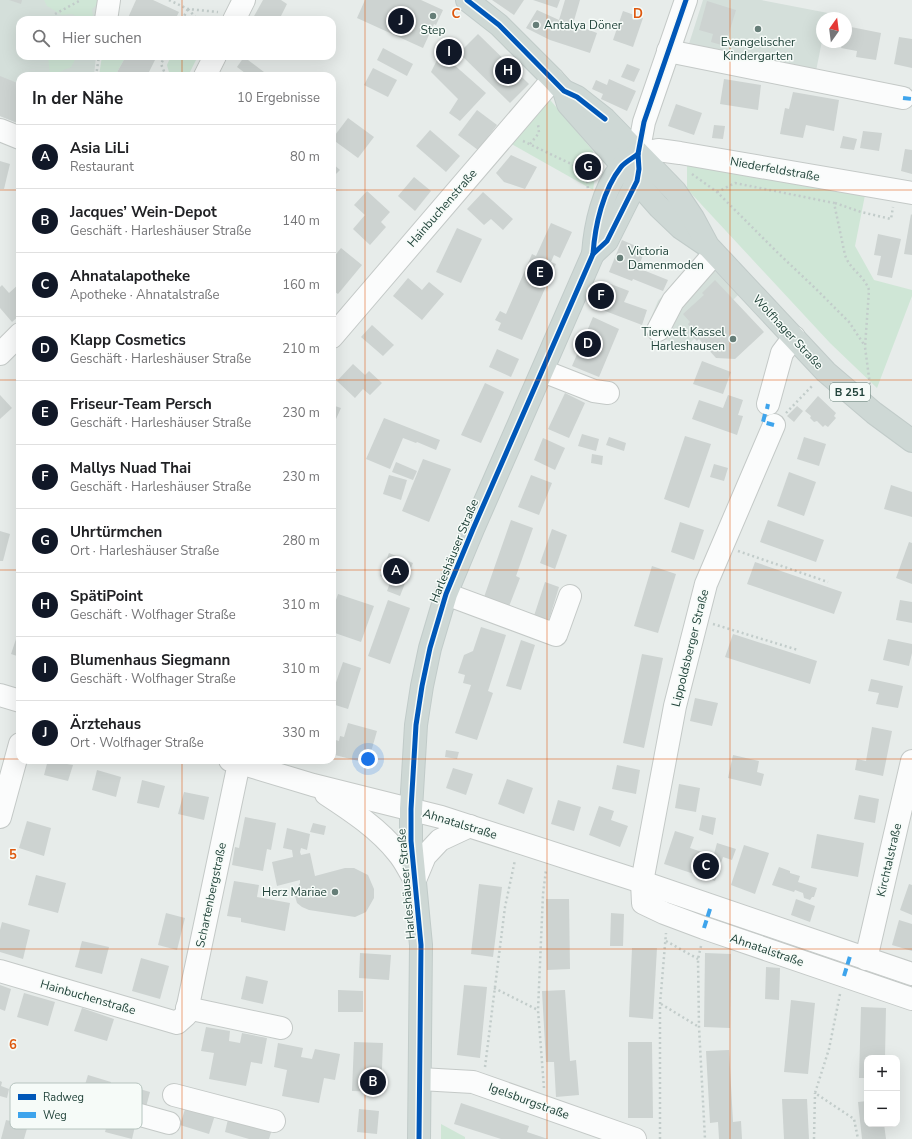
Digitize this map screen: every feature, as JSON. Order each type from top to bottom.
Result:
[{"type":"main road","name":"Wolfhager Straße","points":[[467,0],[499,24],[559,85],[576,96],[605,119],[630,160]]},
{"type":"main road","name":"Wolfhager Straße","points":[[559,85],[568,104],[605,146],[630,160],[675,191],[693,218],[711,250]]},
{"type":"main road","name":"Harleshäuser Straße","points":[[419,1139],[421,945],[411,841],[411,809],[416,725],[422,686],[430,648],[446,594],[593,254],[594,233],[605,146]]},
{"type":"main road","name":"Harleshäuser Straße","points":[[593,254],[607,241],[637,181],[639,170],[630,160],[599,191]]},
{"type":"main road","name":"Wolfhager Straße","points":[[637,181],[659,207],[681,228],[711,250],[826,372],[874,413],[912,441]]},
{"type":"street","points":[[107,16],[109,0]]},
{"type":"street","points":[[630,160],[686,0]]},
{"type":"street","points":[[668,51],[904,98]]},
{"type":"street","points":[[207,72],[213,60]]},
{"type":"street","name":"Hainbuchenstraße","points":[[336,333],[559,85]]},
{"type":"street","points":[[0,130],[16,136]]},
{"type":"street","name":"Niederfeldstraße","points":[[630,160],[658,150],[912,193]]},
{"type":"street","points":[[658,330],[672,301],[711,250]]},
{"type":"street","points":[[768,404],[782,353],[794,337]]},
{"type":"street","points":[[0,354],[16,338]]},
{"type":"street","points":[[543,371],[594,391],[608,393]]},
{"type":"street","name":"Lippoldsberger Straße","points":[[642,882],[675,706],[706,584],[774,425]]},
{"type":"street","points":[[446,594],[556,635],[570,596]]},
{"type":"street","points":[[0,695],[16,700]]},
{"type":"street","points":[[0,817],[16,759]]},
{"type":"street","name":"Kirchtalstraße","points":[[866,958],[912,761]]},
{"type":"street","name":"Schartenbergstraße","points":[[182,1016],[234,764]]},
{"type":"street","name":"Ahnatalstraße","points":[[245,764],[313,785],[411,809],[470,826],[642,882],[912,974]]},
{"type":"street","points":[[313,785],[348,808],[378,832],[398,854],[415,880]]},
{"type":"street","points":[[415,880],[425,856],[440,840],[470,826]]},
{"type":"street","name":"Ahnatalstraße","points":[[642,882],[643,903],[667,914],[912,999]]},
{"type":"street","name":"Hainbuchenstraße","points":[[0,971],[182,1016],[280,1028]]},
{"type":"street","name":"Igelsburgstraße","points":[[420,1079],[473,1082],[635,1139]]},
{"type":"street","points":[[142,1122],[167,1131],[175,1094],[274,1121]]},
{"type":"path","points":[[55,14],[80,0]]},
{"type":"path","points":[[169,0],[188,9],[194,16]]},
{"type":"path","points":[[188,9],[238,11]]},
{"type":"path","points":[[184,16],[188,9]]},
{"type":"path","points":[[97,72],[98,60]]},
{"type":"path","points":[[164,60],[162,64],[165,72]]},
{"type":"path","points":[[530,144],[539,132],[538,124],[532,119]]},
{"type":"path","points":[[516,138],[586,171],[599,169]]},
{"type":"path","points":[[586,171],[588,191],[599,191]]},
{"type":"path","points":[[717,192],[735,183],[834,203],[891,219]]},
{"type":"path","points":[[709,186],[717,192],[843,316],[865,347]]},
{"type":"path","points":[[834,203],[848,263],[867,283],[869,290],[865,347],[874,413]]},
{"type":"path","points":[[774,425],[826,372]]},
{"type":"path","points":[[723,545],[828,582]]},
{"type":"path","points":[[697,619],[798,650]]},
{"type":"path","points":[[482,1085],[506,907],[518,842]]},
{"type":"path","points":[[545,1107],[538,1010],[543,894],[548,852]]},
{"type":"path","points":[[660,1139],[660,1004],[667,914]]},
{"type":"path","points":[[704,928],[698,959],[699,1027],[705,1139]]},
{"type":"path","points":[[666,941],[698,959]]},
{"type":"path","points":[[814,1139],[815,1093],[829,1049],[844,976]]},
{"type":"path","points":[[494,988],[538,1010]]},
{"type":"path","points":[[660,1004],[699,1027]]},
{"type":"path","points":[[815,1093],[854,1119],[858,1139]]},
{"type":"shaded area","points":[[0,0],[98,0],[100,16],[16,16],[16,60],[96,60],[94,72],[16,72],[16,122],[0,116]]},
{"type":"shaded area","name":"Evangelischer Kindergarten","points":[[703,0],[761,0],[823,12],[816,12],[816,48],[821,48],[815,76],[687,50]]},
{"type":"shaded area","points":[[698,254],[738,295],[691,342],[688,348],[645,332],[658,301]]},
{"type":"green space","points":[[44,0],[98,0],[99,3],[92,9],[93,16],[76,16],[72,14],[62,15],[47,6]]},
{"type":"green space","points":[[48,60],[75,60],[71,67],[59,72],[50,72]]},
{"type":"green space","points":[[101,60],[124,60],[117,72],[100,72]]},
{"type":"green space","points":[[169,60],[196,60],[190,72],[169,72],[167,65]]},
{"type":"green space","points":[[546,95],[593,151],[596,171],[593,190],[508,142]]},
{"type":"green space","points":[[687,163],[865,195],[855,246],[874,280],[912,290],[912,296],[877,388],[830,343],[687,189]]},
{"type":"green space","points":[[441,1124],[465,1137],[465,1139],[441,1139]]},
{"type":"building","points":[[9,0],[22,0],[21,4]]},
{"type":"building","points":[[136,0],[153,0],[179,12],[177,16],[129,16]]},
{"type":"building","points":[[263,0],[281,0],[287,4],[281,16],[254,16]]},
{"type":"building","points":[[365,0],[421,0],[443,10],[436,25],[434,24],[423,48],[357,18]]},
{"type":"building","points":[[492,0],[524,0],[514,15]]},
{"type":"building","points":[[533,0],[560,0],[557,8]]},
{"type":"building","points":[[565,0],[580,0],[573,24],[597,33],[590,53],[550,40],[526,28],[537,10],[559,20]]},
{"type":"building","points":[[707,1],[736,10],[725,46],[711,42],[713,34],[699,30]]},
{"type":"building","points":[[623,11],[643,18],[633,47],[613,40]]},
{"type":"building","points":[[852,27],[881,33],[876,60],[856,57],[857,51],[841,48],[852,48]]},
{"type":"building","points":[[478,34],[529,84],[510,103],[459,53]]},
{"type":"building","points":[[899,37],[912,39],[912,68],[894,64]]},
{"type":"building","points":[[445,44],[458,48],[452,63],[486,93],[460,121],[449,113],[458,99],[431,72]]},
{"type":"building","points":[[383,48],[413,64],[407,76],[377,60]]},
{"type":"building","points":[[124,60],[155,60],[149,72],[117,72]]},
{"type":"building","points":[[242,60],[248,60],[264,72],[244,72],[237,67]]},
{"type":"building","points":[[627,64],[640,69],[634,82],[621,77]]},
{"type":"building","points":[[373,68],[397,80],[388,97],[364,85]]},
{"type":"building","points":[[0,76],[16,82],[16,122],[0,116]]},
{"type":"building","points":[[609,79],[636,91],[627,111],[601,99],[603,94],[592,89],[596,80],[607,85]]},
{"type":"building","points":[[724,79],[761,85],[758,110],[720,104]]},
{"type":"building","points":[[793,92],[839,100],[834,131],[806,125],[803,138],[780,134],[785,108],[789,109]]},
{"type":"building","points":[[676,104],[702,113],[694,135],[668,126]]},
{"type":"building","points":[[477,110],[497,125],[478,150],[458,135]]},
{"type":"building","points":[[348,118],[374,137],[358,158],[336,142],[336,134]]},
{"type":"building","points":[[714,125],[725,126],[723,139],[712,138]]},
{"type":"building","points":[[430,130],[460,156],[446,172],[416,146]]},
{"type":"building","points":[[863,131],[882,133],[879,151],[860,148]]},
{"type":"building","points":[[843,136],[857,139],[854,150],[840,148]]},
{"type":"building","points":[[905,149],[912,150],[912,174],[901,171]]},
{"type":"building","points":[[511,155],[537,167],[525,189],[504,182],[496,173]]},
{"type":"building","points":[[0,161],[10,164],[4,189],[0,189]]},
{"type":"building","points":[[336,166],[340,170],[336,174]]},
{"type":"building","points":[[414,177],[431,191],[415,211],[398,196]]},
{"type":"building","points":[[367,191],[390,212],[381,222],[386,227],[370,245],[353,229],[365,215],[354,205]]},
{"type":"building","points":[[483,192],[513,219],[503,230],[491,219],[484,225],[467,209]]},
{"type":"building","points":[[911,214],[912,215],[912,255],[904,254]]},
{"type":"building","points":[[551,223],[572,232],[560,258],[554,255],[551,262],[556,264],[522,340],[498,330],[501,323],[495,320],[500,311],[506,314],[532,254],[536,256]]},
{"type":"building","points":[[457,228],[482,239],[461,283],[436,272]]},
{"type":"building","points":[[878,234],[901,239],[892,278],[877,275],[881,256],[874,255]]},
{"type":"building","points":[[622,240],[645,250],[638,268],[668,280],[663,291],[633,279],[632,281],[609,272]]},
{"type":"building","points":[[341,248],[362,265],[338,294],[336,293],[336,254]]},
{"type":"building","points":[[408,278],[422,290],[429,282],[444,294],[422,320],[393,296]]},
{"type":"building","points":[[715,280],[764,332],[735,359],[716,358],[699,339],[697,341],[688,332],[691,328],[688,324],[690,322],[683,314],[704,295],[702,293]]},
{"type":"building","points":[[603,281],[629,291],[624,302],[647,310],[642,325],[592,306]]},
{"type":"building","points":[[2,285],[9,293],[16,287],[16,318],[12,322],[0,308],[0,287]]},
{"type":"building","points":[[593,317],[619,329],[599,377],[572,366]]},
{"type":"building","points":[[372,325],[394,345],[383,356],[361,337]]},
{"type":"building","points":[[497,349],[519,359],[511,377],[489,367]]},
{"type":"building","points":[[702,361],[731,372],[723,394],[693,384]]},
{"type":"building","points":[[353,364],[365,375],[369,371],[382,383],[370,395],[363,389],[355,398],[337,381]]},
{"type":"building","points":[[485,383],[504,392],[481,443],[461,435]]},
{"type":"building","points":[[565,393],[585,403],[569,438],[548,429]]},
{"type":"building","points":[[0,395],[12,408],[0,419]]},
{"type":"building","points":[[728,395],[743,400],[738,415],[743,416],[737,435],[692,419],[699,400],[723,408]]},
{"type":"building","points":[[818,396],[836,413],[834,416],[836,418],[828,427],[825,425],[823,427],[817,421],[814,422],[810,418],[811,416],[805,411]]},
{"type":"building","points":[[336,406],[341,408],[336,419]]},
{"type":"building","points":[[797,406],[803,411],[794,422],[787,416]]},
{"type":"building","points":[[384,418],[440,440],[436,450],[403,438],[390,469],[366,459]]},
{"type":"building","points":[[582,434],[599,439],[596,451],[578,446]]},
{"type":"building","points":[[685,436],[711,444],[689,508],[664,499]]},
{"type":"building","points":[[609,437],[626,443],[624,451],[606,445]]},
{"type":"building","points":[[804,437],[826,444],[819,466],[797,459]]},
{"type":"building","points":[[543,438],[565,448],[555,470],[534,460]]},
{"type":"building","points":[[592,454],[603,456],[602,465],[591,463]]},
{"type":"building","points":[[423,459],[451,469],[429,522],[402,511]]},
{"type":"building","points":[[396,462],[417,471],[413,480],[392,472]]},
{"type":"building","points":[[714,464],[728,468],[724,481],[710,477]]},
{"type":"building","points":[[789,472],[816,482],[804,516],[777,506]]},
{"type":"building","points":[[389,475],[407,480],[401,500],[383,494]]},
{"type":"building","points":[[531,475],[552,483],[539,515],[518,507]]},
{"type":"building","points":[[891,485],[912,492],[912,517],[884,509]]},
{"type":"building","points":[[511,520],[533,528],[516,576],[520,578],[508,609],[483,600]]},
{"type":"building","points":[[768,520],[824,540],[816,562],[760,542]]},
{"type":"building","points":[[680,522],[704,530],[694,560],[671,552]]},
{"type":"building","points":[[552,529],[567,535],[555,569],[540,563]]},
{"type":"building","points":[[0,531],[10,534],[3,561],[0,561]]},
{"type":"building","points":[[909,542],[912,543],[912,584],[896,578]]},
{"type":"building","points":[[389,553],[413,563],[400,596],[387,591],[391,580],[380,576]]},
{"type":"building","points":[[755,562],[842,592],[834,614],[747,584]]},
{"type":"building","points":[[652,566],[676,574],[658,633],[634,626]]},
{"type":"building","points":[[545,582],[559,587],[548,623],[533,619]]},
{"type":"building","points":[[338,594],[374,606],[361,642],[336,633],[336,600]]},
{"type":"building","points":[[388,600],[410,608],[390,664],[368,656]]},
{"type":"building","points":[[900,600],[912,602],[912,623],[896,620]]},
{"type":"building","points":[[481,627],[506,635],[488,691],[493,693],[477,740],[455,733],[471,685],[463,683],[465,675],[458,673],[464,655],[473,651]]},
{"type":"building","points":[[733,634],[817,661],[810,684],[725,657]]},
{"type":"building","points":[[16,639],[16,656],[11,654]]},
{"type":"building","points":[[888,639],[912,644],[912,653],[909,666],[883,660]]},
{"type":"building","points":[[521,640],[535,645],[521,690],[506,686]]},
{"type":"building","points":[[642,654],[663,658],[644,748],[623,743]]},
{"type":"building","points":[[343,662],[361,668],[348,709],[336,705],[336,682]]},
{"type":"building","points":[[871,679],[903,686],[898,708],[876,704],[879,693],[868,691]]},
{"type":"building","points":[[695,698],[718,703],[712,726],[690,721]]},
{"type":"building","points":[[348,723],[377,731],[371,752],[366,750],[362,762],[336,755],[336,740],[339,741],[340,736],[344,737]]},
{"type":"building","points":[[872,727],[892,731],[883,776],[855,770],[857,759],[866,761]]},
{"type":"building","points":[[446,750],[459,752],[457,759],[445,757]]},
{"type":"building","points":[[733,755],[759,761],[757,772],[764,774],[761,786],[728,778]]},
{"type":"building","points":[[47,764],[73,765],[68,781],[44,775]]},
{"type":"building","points":[[617,765],[640,770],[636,794],[612,789]]},
{"type":"building","points":[[453,768],[473,774],[466,795],[446,788]]},
{"type":"building","points":[[97,770],[121,777],[116,797],[92,790]]},
{"type":"building","points":[[507,779],[533,788],[524,814],[498,804]]},
{"type":"building","points":[[142,780],[165,786],[159,808],[137,803]]},
{"type":"building","points":[[679,784],[700,788],[696,812],[675,808]]},
{"type":"building","points":[[184,792],[209,797],[204,820],[178,814]]},
{"type":"building","points":[[859,795],[879,799],[875,823],[854,819]]},
{"type":"building","points":[[558,800],[581,807],[574,831],[551,824]]},
{"type":"building","points":[[599,806],[614,811],[611,820],[628,826],[620,847],[589,835]]},
{"type":"building","points":[[702,815],[716,818],[713,835],[699,830]]},
{"type":"building","points":[[245,817],[276,823],[271,850],[267,849],[263,871],[232,865],[235,847],[239,848]]},
{"type":"building","points":[[27,821],[51,828],[44,856],[19,848]]},
{"type":"building","points":[[313,823],[326,826],[324,835],[310,832]]},
{"type":"building","name":"Herz Mariae","points":[[287,828],[310,834],[307,850],[301,848],[300,852],[301,855],[310,853],[315,876],[345,868],[354,868],[368,875],[374,889],[374,898],[366,912],[355,917],[309,910],[297,903],[295,896],[300,880],[277,886],[272,862],[293,857],[292,850],[283,848]]},
{"type":"building","points":[[675,831],[694,837],[690,848],[714,856],[717,843],[736,849],[732,860],[723,857],[715,881],[664,864]]},
{"type":"building","points":[[817,834],[864,843],[858,877],[811,868]]},
{"type":"building","points":[[744,845],[769,853],[755,894],[731,885]]},
{"type":"building","points":[[779,867],[800,876],[798,882],[817,888],[814,897],[810,900],[804,898],[803,893],[795,890],[794,892],[772,885]]},
{"type":"building","points":[[36,875],[66,883],[58,913],[28,905]]},
{"type":"building","points":[[234,881],[259,885],[257,897],[290,903],[285,931],[241,922],[241,918],[227,916]]},
{"type":"building","points":[[479,884],[502,887],[493,957],[471,954]]},
{"type":"building","points":[[909,884],[912,885],[912,915],[900,910]]},
{"type":"building","points":[[546,899],[569,899],[570,969],[547,970]]},
{"type":"building","points":[[796,899],[815,906],[810,922],[791,915]]},
{"type":"building","points":[[166,913],[185,918],[177,950],[158,945]]},
{"type":"building","points":[[611,913],[624,914],[623,946],[610,946]]},
{"type":"building","points":[[899,920],[912,924],[912,951],[892,945]]},
{"type":"building","points":[[2,922],[30,930],[23,959],[0,952],[0,930]]},
{"type":"building","points":[[82,941],[109,947],[102,974],[75,967]]},
{"type":"building","points":[[632,948],[657,948],[653,1019],[629,1017]]},
{"type":"building","points":[[360,953],[391,955],[389,980],[359,978]]},
{"type":"building","points":[[705,953],[731,954],[730,1028],[704,1027]]},
{"type":"building","points":[[141,958],[169,966],[160,999],[132,991]]},
{"type":"building","points":[[766,967],[780,968],[779,1000],[765,999]]},
{"type":"building","points":[[246,976],[268,981],[263,1004],[241,999]]},
{"type":"building","points":[[0,985],[11,989],[5,1011],[0,1009]]},
{"type":"building","points":[[464,985],[487,987],[480,1058],[457,1055]]},
{"type":"building","points":[[338,990],[363,991],[363,1012],[338,1012]]},
{"type":"building","points":[[565,990],[570,1061],[576,1060],[579,1095],[556,1097],[554,1062],[546,1062],[542,991]]},
{"type":"building","points":[[24,993],[55,1002],[48,1026],[17,1017]]},
{"type":"building","points":[[791,1000],[815,1003],[808,1074],[784,1072]]},
{"type":"building","points":[[861,1007],[886,1008],[885,1055],[864,1055],[864,1078],[859,1078]]},
{"type":"building","points":[[82,1008],[114,1019],[107,1041],[74,1031]]},
{"type":"building","points":[[206,1027],[230,1031],[229,1041],[240,1043],[242,1033],[267,1038],[262,1064],[251,1062],[246,1086],[209,1079],[214,1053],[201,1051]]},
{"type":"building","points":[[354,1042],[383,1043],[381,1092],[352,1091]]},
{"type":"building","points":[[628,1042],[652,1042],[653,1118],[628,1118]]},
{"type":"building","points":[[278,1043],[303,1048],[301,1057],[312,1059],[315,1049],[340,1054],[335,1080],[324,1078],[319,1103],[282,1096],[287,1070],[274,1067]]},
{"type":"building","points":[[729,1050],[733,1122],[741,1121],[742,1139],[719,1139],[718,1122],[710,1123],[706,1051]]},
{"type":"building","points":[[88,1075],[111,1082],[111,1083],[86,1083]]},
{"type":"building","points":[[0,1081],[2,1082],[1,1086],[9,1089],[7,1098],[0,1096]]},
{"type":"building","points":[[142,1090],[150,1092],[146,1107],[142,1106]]},
{"type":"building","points":[[782,1099],[807,1099],[809,1139],[784,1139]]},
{"type":"building","points":[[864,1101],[864,1127],[884,1127],[886,1139],[862,1139],[858,1102]]},
{"type":"building","points":[[187,1103],[216,1112],[209,1134],[180,1125]]},
{"type":"building","points":[[461,1103],[529,1126],[527,1132],[548,1139],[501,1139],[454,1124]]},
{"type":"building","points":[[359,1109],[379,1111],[377,1134],[357,1132]]},
{"type":"building","points":[[229,1115],[273,1126],[269,1139],[249,1139],[225,1132]]},
{"type":"building","points":[[6,1120],[10,1121],[10,1129],[27,1129],[24,1139],[1,1139]]},
{"type":"building","points":[[106,1129],[134,1129],[132,1139],[105,1132]]},
{"type":"marked path","points":[[903,98],[912,99]]},
{"type":"marked path","points":[[767,409],[768,404]]},
{"type":"marked path","points":[[765,414],[763,422],[774,425]]},
{"type":"marked path","points":[[704,928],[711,906]]},
{"type":"marked path","points":[[844,976],[851,953]]},
{"type":"cycle path","points":[[467,0],[499,25],[564,91],[577,97],[605,119]]},
{"type":"cycle path","points":[[593,254],[607,241],[637,181],[639,169],[638,154],[644,122],[686,0]]},
{"type":"cycle path","points":[[419,1139],[421,945],[411,841],[411,809],[416,725],[430,648],[446,594],[593,254],[598,220],[609,186],[621,167],[638,154]]},
{"type":"place","name":"Step","points":[[433,16]]},
{"type":"place","name":"Ärztehaus","points":[[401,21]]},
{"type":"place","name":"Antalya Döner","points":[[536,25]]},
{"type":"place","name":"Evangelischer Kindergarten","points":[[758,29]]},
{"type":"place","name":"Blumenhaus Siegmann","points":[[449,52]]},
{"type":"place","name":"SpätiPoint","points":[[508,71]]},
{"type":"place","name":"Uhrtürmchen","points":[[588,167]]},
{"type":"place","name":"Victoria Damenmoden","points":[[620,258]]},
{"type":"place","name":"Friseur-Team Persch","points":[[540,273]]},
{"type":"place","name":"Mallys Nuad Thai","points":[[601,296]]},
{"type":"place","name":"Tierwelt Kassel Harleshausen","points":[[733,339]]},
{"type":"place","name":"Klapp Cosmetics","points":[[588,344]]},
{"type":"place","name":"Asia LiLi","points":[[396,571]]},
{"type":"place","name":"Ahnatalapotheke","points":[[706,866]]},
{"type":"place","name":"Herz Mariae","points":[[335,892]]},
{"type":"place","name":"Jacques’ Wein-Depot","points":[[373,1082]]}]
